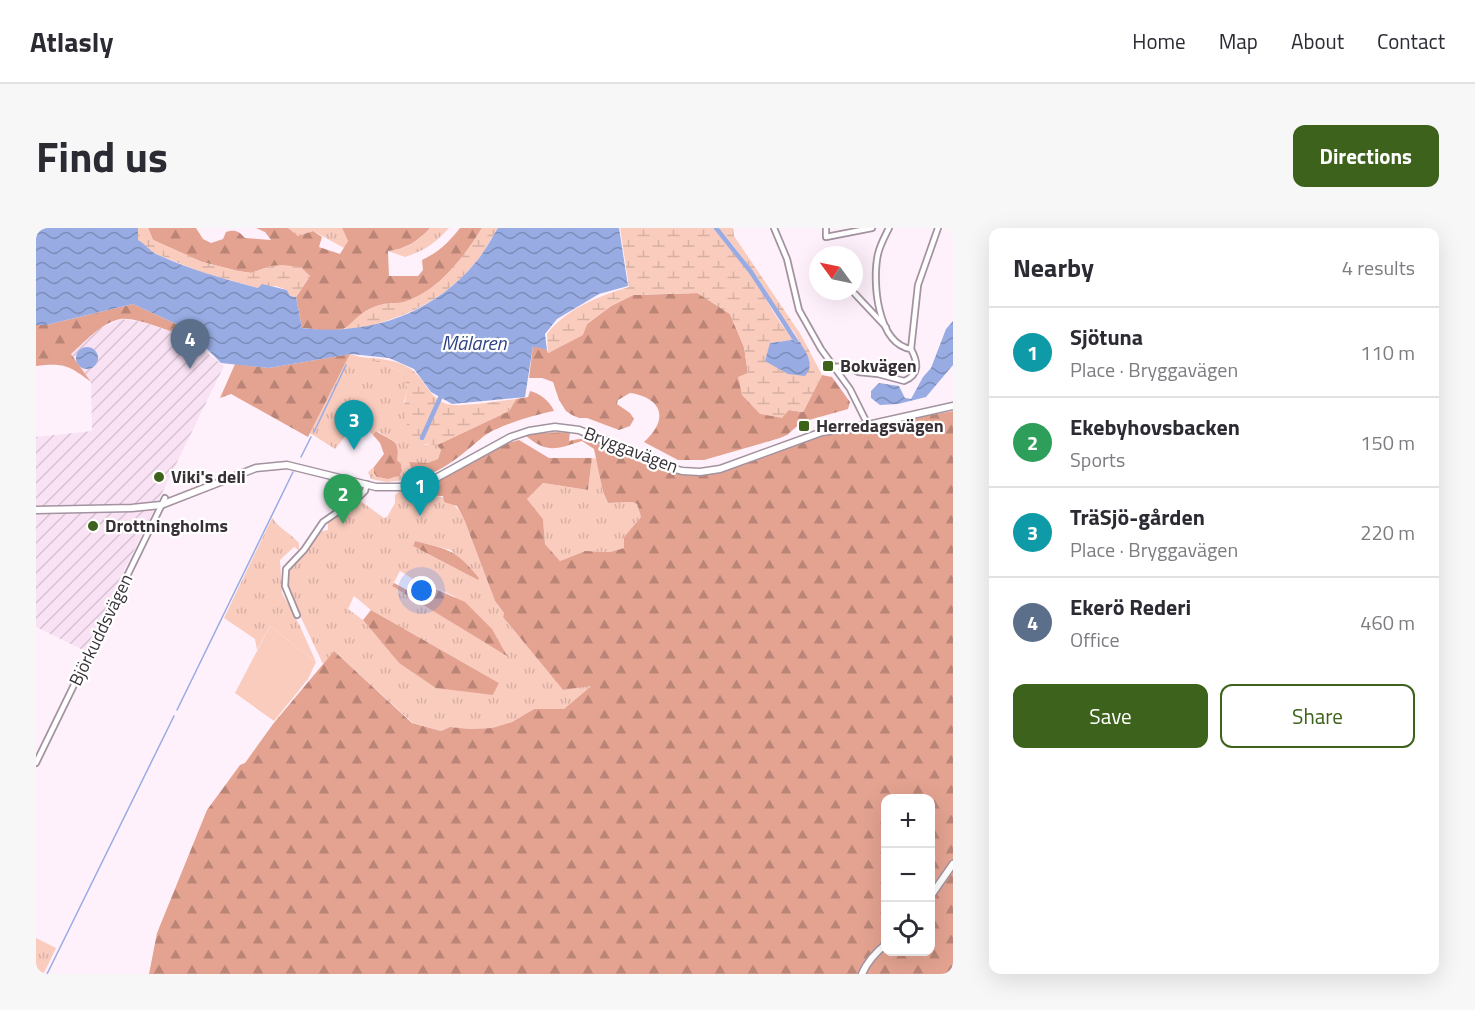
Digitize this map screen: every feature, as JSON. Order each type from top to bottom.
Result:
[{"type":"main road","name":"Bryggavägen","points":[[36,510],[132,508],[161,505],[256,468],[287,465],[367,484],[392,488],[409,487],[427,483],[504,441],[540,429],[555,427],[579,430],[662,465],[682,471],[700,472],[720,469],[822,432],[868,425],[953,406]]},
{"type":"main road","points":[[935,890],[953,864]]},
{"type":"main road","points":[[862,974],[881,948]]},
{"type":"street","points":[[774,228],[787,259],[798,310],[860,408],[868,425]]},
{"type":"street","points":[[826,228],[826,237],[872,228]]},
{"type":"street","points":[[886,327],[877,299],[876,271],[879,252],[889,228]]},
{"type":"street","points":[[834,367],[846,366],[858,372],[878,374],[904,381],[914,375],[917,366],[911,349],[920,278],[938,228]]},
{"type":"street","points":[[861,300],[899,344],[911,349]]},
{"type":"street","points":[[297,615],[285,586],[286,569],[304,550],[323,522],[358,498],[365,491],[367,484]]},
{"type":"street","name":"Björkuddsvägen","points":[[36,763],[165,498]]},
{"type":"shaded area","points":[[121,319],[143,322],[187,337],[224,366],[85,651],[36,627],[36,437],[92,431],[91,382],[71,354],[99,329]]},
{"type":"green space","points":[[138,228],[148,228],[153,240],[202,262],[251,273],[271,266],[301,267],[310,276],[296,297],[290,296],[287,290],[276,286],[258,288],[201,272],[154,253],[138,240]]},
{"type":"green space","points":[[148,228],[196,228],[203,239],[211,243],[223,239],[226,232],[232,231],[239,232],[245,238],[271,240],[265,232],[256,228],[288,228],[298,236],[313,231],[322,237],[319,247],[340,254],[348,241],[342,228],[430,228],[411,244],[388,251],[389,276],[418,276],[423,270],[422,260],[434,254],[460,228],[482,228],[448,273],[427,292],[403,303],[372,308],[347,327],[331,331],[302,328],[296,297],[310,276],[271,266],[251,273],[202,262],[153,240]]},
{"type":"green space","points":[[288,228],[342,228],[348,241],[344,248],[313,231],[298,236]]},
{"type":"green space","points":[[430,228],[449,228],[429,246],[405,257],[388,251],[401,249],[411,244]]},
{"type":"green space","points":[[482,228],[498,228],[478,259],[446,291],[399,317],[366,327],[345,329],[367,310],[386,303],[403,302],[418,296],[440,281],[459,261]]},
{"type":"green space","points":[[620,228],[713,228],[745,267],[776,317],[792,336],[792,340],[770,343],[810,361],[794,332],[785,322],[758,278],[718,228],[733,228],[734,236],[801,335],[822,375],[803,412],[789,410],[782,418],[760,414],[742,395],[738,377],[748,373],[744,347],[730,314],[697,293],[633,295],[611,306],[587,324],[583,335],[548,353],[547,334],[564,317],[584,304],[629,287]]},
{"type":"green space","points":[[698,293],[730,314],[744,347],[748,373],[738,378],[789,410],[803,412],[822,375],[832,377],[850,402],[848,409],[802,422],[780,438],[704,460],[678,460],[644,442],[657,426],[659,418],[656,405],[650,400],[630,393],[618,400],[617,404],[630,413],[634,419],[630,426],[619,430],[572,415],[566,411],[559,400],[553,382],[542,378],[529,378],[533,345],[547,350],[548,353],[582,335],[587,324],[611,306],[633,295]]},
{"type":"green space","points":[[133,304],[187,329],[187,337],[143,322],[120,319],[106,324],[71,354],[91,382],[65,366],[36,366],[36,325],[46,325]]},
{"type":"green space","points":[[350,354],[385,364],[402,373],[408,389],[404,401],[425,445],[437,445],[441,450],[438,459],[427,463],[409,463],[414,479],[386,482],[371,479],[368,472],[374,467],[374,473],[381,478],[395,477],[402,471],[397,460],[396,444],[377,431],[373,435],[365,427],[354,425],[335,449],[310,433]]},
{"type":"green space","points":[[350,354],[308,437],[231,394],[220,398],[235,364],[269,368]]},
{"type":"green space","points":[[357,357],[399,363],[411,369],[438,400],[452,405],[516,399],[509,411],[437,445],[423,444],[418,442],[409,431],[405,417],[408,389],[402,373],[385,364]]},
{"type":"green space","points":[[530,391],[544,398],[554,411],[498,428],[443,468],[414,479],[409,462],[427,463],[438,459],[441,450],[437,445],[509,411],[516,399],[528,397]]},
{"type":"green space","points":[[953,411],[953,974],[149,974],[157,933],[207,810],[240,765],[245,763],[273,724],[334,651],[412,723],[441,731],[450,727],[492,728],[512,722],[534,709],[564,709],[591,686],[563,690],[503,617],[504,613],[495,601],[457,506],[444,502],[443,496],[407,495],[440,484],[437,482],[442,478],[493,447],[519,440],[549,458],[592,458],[588,490],[543,483],[527,499],[543,519],[545,544],[560,561],[585,551],[610,552],[624,548],[624,537],[641,517],[637,504],[632,502],[608,503],[603,492],[594,449],[582,441],[559,448],[547,448],[526,436],[537,433],[570,432],[569,441],[579,439],[598,442],[642,463],[691,475],[724,471],[806,440],[871,425]]},
{"type":"green space","points":[[376,431],[396,444],[397,460],[401,464],[402,471],[399,476],[388,479],[377,477],[374,473],[374,467],[384,454],[380,443],[373,435]]},
{"type":"green space","points":[[592,458],[597,459],[603,493],[608,503],[632,502],[637,504],[641,517],[624,537],[624,548],[610,552],[585,551],[560,561],[545,544],[543,519],[527,499],[543,483],[588,490]]},
{"type":"green space","points":[[400,491],[407,491],[407,495],[440,497],[453,504],[464,519],[495,601],[504,613],[503,617],[563,690],[592,685],[564,709],[534,709],[512,722],[492,728],[450,727],[441,731],[413,723],[334,651],[323,664],[286,586],[287,569],[318,532],[328,530],[328,521],[358,501],[384,518],[387,517],[395,503],[395,495]],"holes":[[[415,541],[451,550],[478,580],[413,546]],[[400,571],[454,596],[506,655],[392,586]],[[354,596],[371,610],[499,683],[493,695],[399,663],[363,620],[348,609]]]},
{"type":"green space","points":[[272,518],[299,543],[299,550],[294,547],[280,560],[282,593],[316,662],[270,626],[257,650],[255,639],[224,618]]},
{"type":"green space","points":[[415,541],[451,552],[471,568],[479,578],[478,580],[413,546]]},
{"type":"green space","points":[[413,579],[465,602],[492,629],[507,656],[392,586],[394,583],[407,590]]},
{"type":"green space","points":[[371,610],[499,683],[493,695],[436,688],[399,663],[363,620]]},
{"type":"green space","points":[[270,626],[316,662],[308,679],[274,721],[235,693]]},
{"type":"green space","points":[[36,938],[56,948],[44,973],[36,971]]},
{"type":"water","name":"Mälaren","points":[[36,228],[138,228],[138,240],[168,259],[258,288],[262,284],[287,290],[290,296],[296,297],[302,328],[350,329],[374,325],[419,309],[458,281],[478,259],[498,228],[619,228],[628,286],[599,294],[557,319],[545,334],[547,350],[533,346],[525,397],[452,404],[431,392],[414,369],[389,358],[351,354],[269,368],[221,363],[187,329],[133,304],[46,325],[36,325]]},
{"type":"water","points":[[953,321],[953,365],[926,397],[898,404],[880,405],[871,398],[871,391],[879,383],[899,386],[905,398],[911,399],[923,377],[931,368],[946,329]]},
{"type":"water","points":[[792,340],[800,342],[809,359],[810,363],[805,376],[788,374],[765,361],[770,343]]},
{"type":"water","points":[[87,347],[95,350],[98,358],[95,366],[87,369],[79,366],[76,358],[79,350]]},
{"type":"waterway","points":[[716,228],[751,272],[796,341]]},
{"type":"waterway","points":[[314,432],[346,365]]},
{"type":"waterway","points":[[422,438],[440,398]]},
{"type":"waterway","points":[[301,457],[311,437]]},
{"type":"waterway","points":[[177,710],[293,472]]},
{"type":"waterway","points":[[47,974],[174,716]]},
{"type":"place","name":"Bokvägen","points":[[828,366]]},
{"type":"place","name":"Ekerö Rederi","points":[[190,369]]},
{"type":"place","name":"Herredagsvägen","points":[[804,426]]},
{"type":"place","name":"TräSjö-gården","points":[[354,450]]},
{"type":"place","name":"Viki's deli","points":[[159,477]]},
{"type":"place","name":"Sjötuna","points":[[420,516]]},
{"type":"place","name":"Ekebyhovsbacken","points":[[343,524]]},
{"type":"place","name":"Drottningholms","points":[[93,526]]}]
